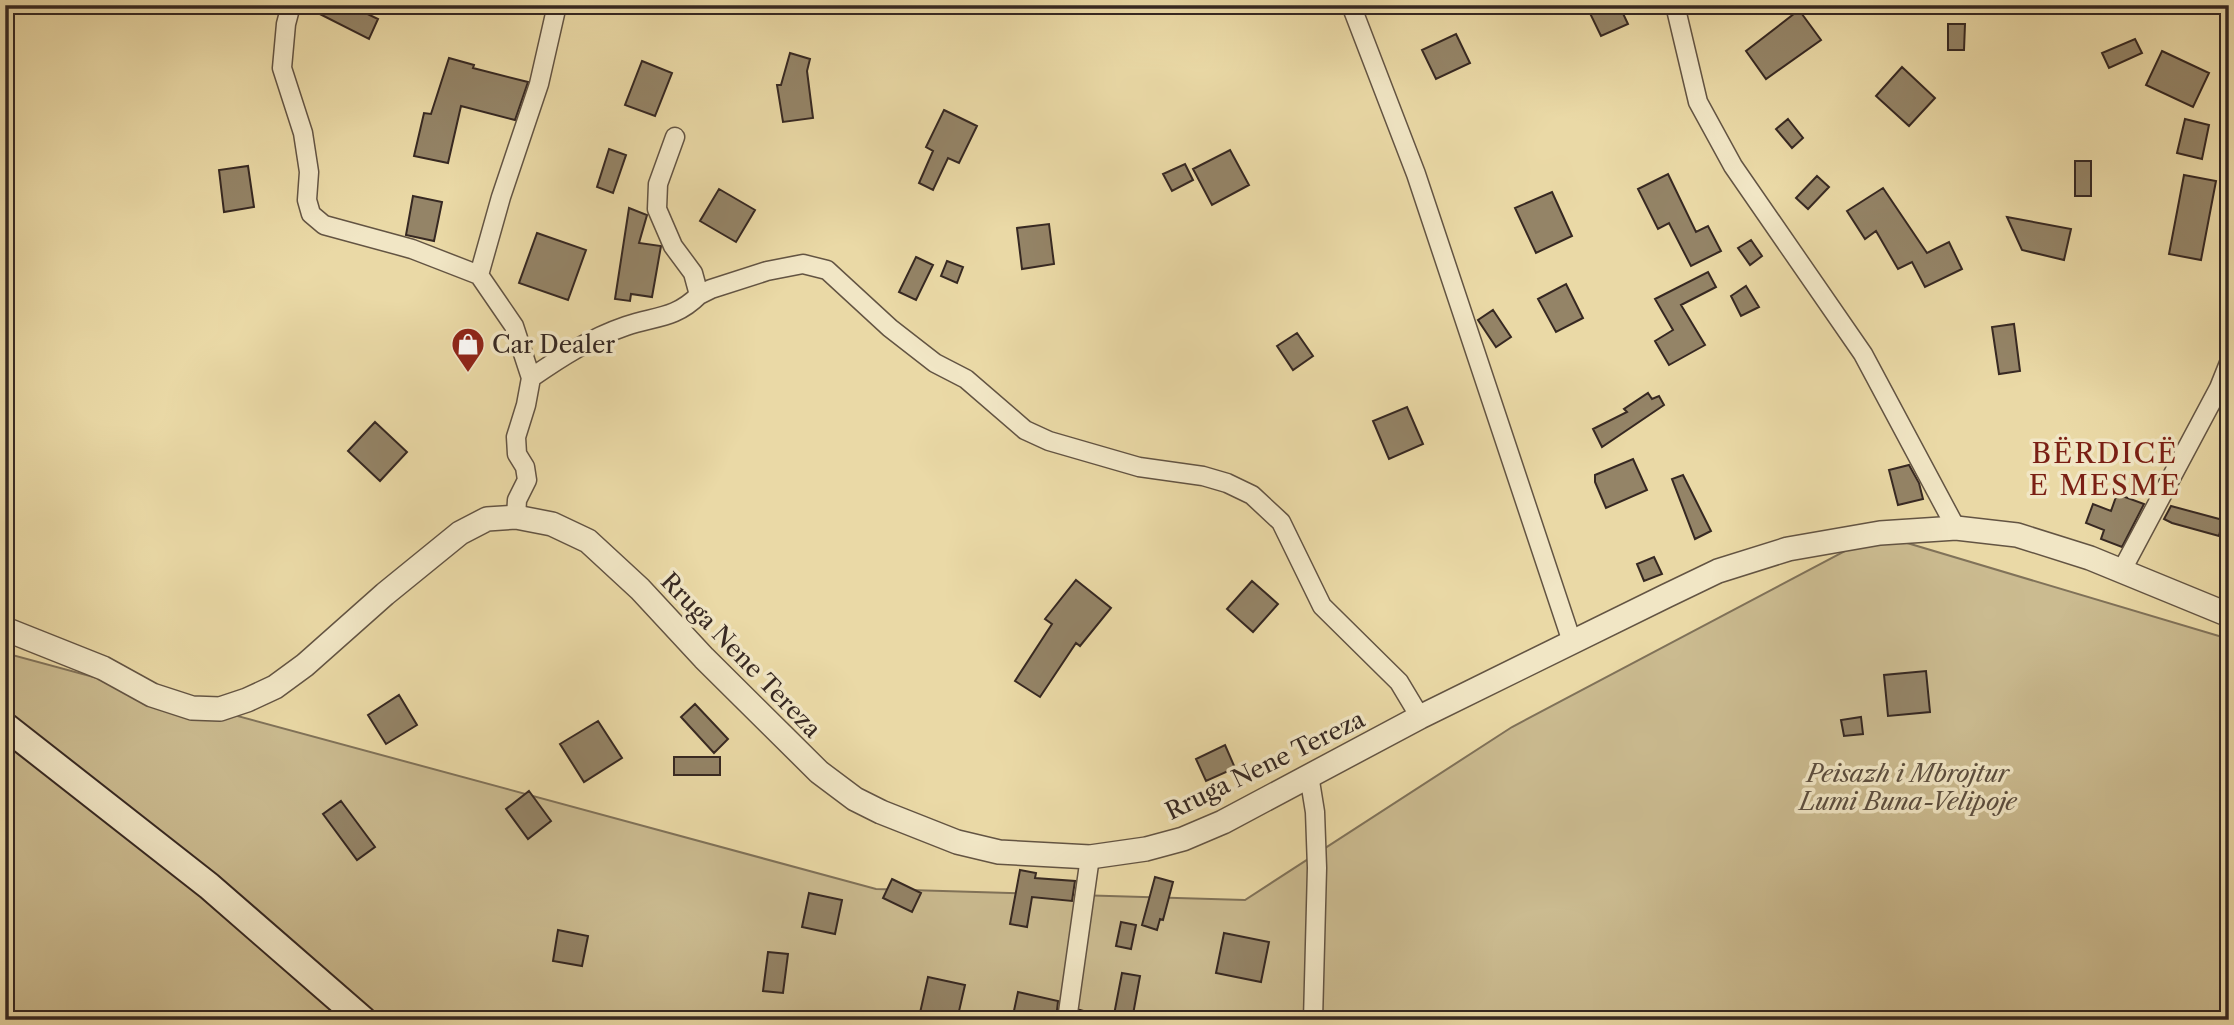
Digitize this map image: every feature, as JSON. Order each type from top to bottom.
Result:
[{"type":"main road","points":[[5,726],[209,886],[363,1020]]},
{"type":"street","points":[[291,5],[286,24],[282,68],[303,133],[310,172],[307,200],[311,214],[324,225],[412,249],[479,275],[514,326],[531,378],[516,437],[517,454],[525,467],[527,480],[517,500],[516,517]]},
{"type":"street","points":[[479,275],[501,197],[539,83],[557,5]]},
{"type":"street","points":[[1350,5],[1416,174],[1572,642]]},
{"type":"street","points":[[1675,5],[1680,36],[1698,102],[1733,166],[1863,354],[1956,528]]},
{"type":"street","points":[[675,136],[658,184],[657,209],[673,246],[693,273],[699,295]]},
{"type":"street","points":[[531,378],[586,342],[627,326],[685,309],[699,295],[711,289],[767,271],[803,264],[827,270],[890,328],[935,363],[966,379],[1025,430],[1049,442],[1139,467],[1203,476],[1227,483],[1252,495],[1282,522],[1322,606],[1399,682],[1420,717]]},
{"type":"street","points":[[2122,570],[2219,388],[2229,362]]},
{"type":"street","name":"Rruga Nene Tereza","points":[[5,629],[103,668],[152,695],[191,708],[219,709],[275,687],[460,533],[487,519],[516,517],[552,524],[587,541],[640,589],[704,658],[819,772],[855,799],[957,842],[999,852],[1090,857],[1146,849],[1183,839],[1223,822],[1420,717],[1718,571],[1788,549],[1880,533],[1956,528],[2017,535],[2122,570],[2229,615]]},
{"type":"street","points":[[1309,775],[1315,812],[1317,868],[1313,1020]]},
{"type":"street","points":[[1067,1020],[1090,857]]},
{"type":"green space","name":"Peisazh i Mbrojtur Lumi Buna-Velipoje","points":[[1877,534],[2229,639],[2229,1020],[5,1020],[5,653],[876,889],[1245,900],[1512,727]]},
{"type":"building","points":[[302,5],[349,5],[378,19],[369,39]]},
{"type":"building","points":[[1586,5],[1619,5],[1628,24],[1601,36]]},
{"type":"building","points":[[1799,10],[1821,40],[1766,79],[1746,51]]},
{"type":"building","points":[[1948,24],[1965,24],[1964,50],[1948,50]]},
{"type":"building","points":[[1456,34],[1470,63],[1436,79],[1422,50]]},
{"type":"building","points":[[2135,39],[2142,53],[2109,68],[2102,53]]},
{"type":"building","points":[[2162,51],[2209,73],[2193,107],[2146,85]]},
{"type":"building","points":[[790,53],[810,59],[807,71],[813,118],[783,122],[777,85],[781,85]]},
{"type":"building","points":[[449,58],[474,65],[473,68],[528,82],[515,120],[461,106],[448,163],[414,156],[424,113],[431,114]]},
{"type":"building","points":[[642,61],[672,73],[655,116],[625,105]]},
{"type":"building","points":[[1902,67],[1935,98],[1909,126],[1876,96]]},
{"type":"building","points":[[944,110],[977,126],[959,163],[948,158],[933,190],[919,183],[933,151],[926,147]]},
{"type":"building","points":[[1788,119],[1803,138],[1792,148],[1776,129]]},
{"type":"building","points":[[2185,119],[2209,125],[2202,159],[2177,153]]},
{"type":"building","points":[[609,149],[626,155],[613,193],[597,187]]},
{"type":"building","points":[[1230,150],[1249,185],[1212,205],[1193,169]]},
{"type":"building","points":[[2075,161],[2091,161],[2091,196],[2075,196]]},
{"type":"building","points":[[1185,164],[1193,180],[1172,191],[1163,174]]},
{"type":"building","points":[[248,166],[254,207],[224,212],[219,170]]},
{"type":"building","points":[[1668,174],[1696,232],[1708,226],[1721,251],[1691,266],[1669,223],[1658,229],[1638,189]]},
{"type":"building","points":[[2184,175],[2216,181],[2201,260],[2169,254]]},
{"type":"building","points":[[1817,176],[1829,187],[1808,209],[1796,198]]},
{"type":"building","points":[[1883,188],[1927,253],[1949,242],[1962,269],[1925,287],[1912,262],[1898,269],[1876,231],[1865,239],[1847,211]]},
{"type":"building","points":[[719,189],[755,210],[736,242],[700,221]]},
{"type":"building","points":[[1552,192],[1572,236],[1536,253],[1515,208]]},
{"type":"building","points":[[413,196],[442,202],[434,241],[406,235]]},
{"type":"building","points":[[629,208],[647,215],[639,243],[661,246],[652,297],[631,294],[630,301],[615,299]]},
{"type":"building","points":[[2007,217],[2071,229],[2064,260],[2022,250]]},
{"type":"building","points":[[1049,224],[1054,264],[1022,269],[1017,228]]},
{"type":"building","points":[[537,233],[586,250],[568,300],[519,283]]},
{"type":"building","points":[[1751,240],[1762,256],[1750,265],[1738,248]]},
{"type":"building","points":[[916,257],[933,265],[916,300],[899,292]]},
{"type":"building","points":[[947,261],[963,267],[957,283],[941,276]]},
{"type":"building","points":[[1708,272],[1716,287],[1681,305],[1705,345],[1669,365],[1655,341],[1673,330],[1655,299]]},
{"type":"building","points":[[1566,284],[1583,318],[1556,332],[1538,299]]},
{"type":"building","points":[[1746,286],[1759,307],[1741,316],[1731,296]]},
{"type":"building","points":[[1493,310],[1511,337],[1496,347],[1478,320]]},
{"type":"building","points":[[2014,324],[2020,371],[1999,374],[1992,327]]},
{"type":"building","points":[[1297,333],[1313,356],[1293,370],[1277,346]]},
{"type":"building","points":[[1648,393],[1652,399],[1659,396],[1664,405],[1602,447],[1593,429],[1627,412],[1624,409]]},
{"type":"building","points":[[1407,407],[1423,444],[1389,459],[1373,421]]},
{"type":"building","points":[[375,422],[407,452],[380,481],[348,451]]},
{"type":"building","points":[[1633,459],[1647,490],[1606,508],[1595,482],[1595,475]]},
{"type":"building","points":[[1909,465],[1919,483],[1923,499],[1898,505],[1889,470]]},
{"type":"building","points":[[1683,475],[1711,531],[1695,539],[1672,479]]},
{"type":"building","points":[[2117,494],[2144,504],[2122,547],[2101,539],[2104,530],[2086,523],[2093,504],[2111,511]]},
{"type":"building","points":[[2171,506],[2223,520],[2219,536],[2164,519]]},
{"type":"building","points":[[1654,557],[1662,574],[1644,581],[1637,564]]},
{"type":"building","points":[[1076,580],[1111,608],[1080,646],[1076,643],[1040,697],[1015,681],[1052,624],[1045,619]]},
{"type":"building","points":[[1252,581],[1278,604],[1253,632],[1227,609]]},
{"type":"building","points":[[1926,671],[1930,712],[1888,716],[1884,675]]},
{"type":"building","points":[[399,695],[417,725],[386,744],[368,715]]},
{"type":"building","points":[[695,704],[728,739],[714,753],[681,717]]},
{"type":"building","points":[[1861,717],[1863,734],[1844,736],[1841,720]]},
{"type":"building","points":[[598,721],[622,758],[584,782],[560,744]]},
{"type":"building","points":[[1225,745],[1235,768],[1206,781],[1196,759]]},
{"type":"building","points":[[674,757],[720,757],[720,775],[674,775]]},
{"type":"building","points":[[529,791],[551,821],[528,839],[506,809]]},
{"type":"building","points":[[341,801],[375,847],[357,860],[323,814]]},
{"type":"building","points":[[1020,870],[1036,873],[1035,878],[1075,881],[1072,901],[1032,897],[1027,927],[1010,924]]},
{"type":"building","points":[[1155,877],[1173,882],[1163,920],[1160,919],[1157,930],[1142,925]]},
{"type":"building","points":[[892,879],[921,893],[912,912],[883,898]]},
{"type":"building","points":[[809,893],[842,900],[835,934],[802,927]]},
{"type":"building","points":[[1121,922],[1136,925],[1131,949],[1116,946]]},
{"type":"building","points":[[558,930],[588,936],[582,966],[553,961]]},
{"type":"building","points":[[1224,933],[1269,942],[1261,982],[1216,973]]},
{"type":"building","points":[[768,952],[788,954],[783,993],[763,991]]},
{"type":"building","points":[[1122,973],[1140,976],[1132,1020],[1113,1020]]},
{"type":"building","points":[[928,977],[965,985],[957,1020],[920,1013]]},
{"type":"building","points":[[1018,992],[1058,1001],[1056,1020],[1012,1020]]},
{"type":"building","points":[[1080,1010],[1094,1014],[1093,1020],[1079,1020]]},
{"type":"place","name":"Car Dealer","points":[[468,374]]},
{"type":"district","name":"BËRDICË E MESME","points":[[2105,469]]}]
